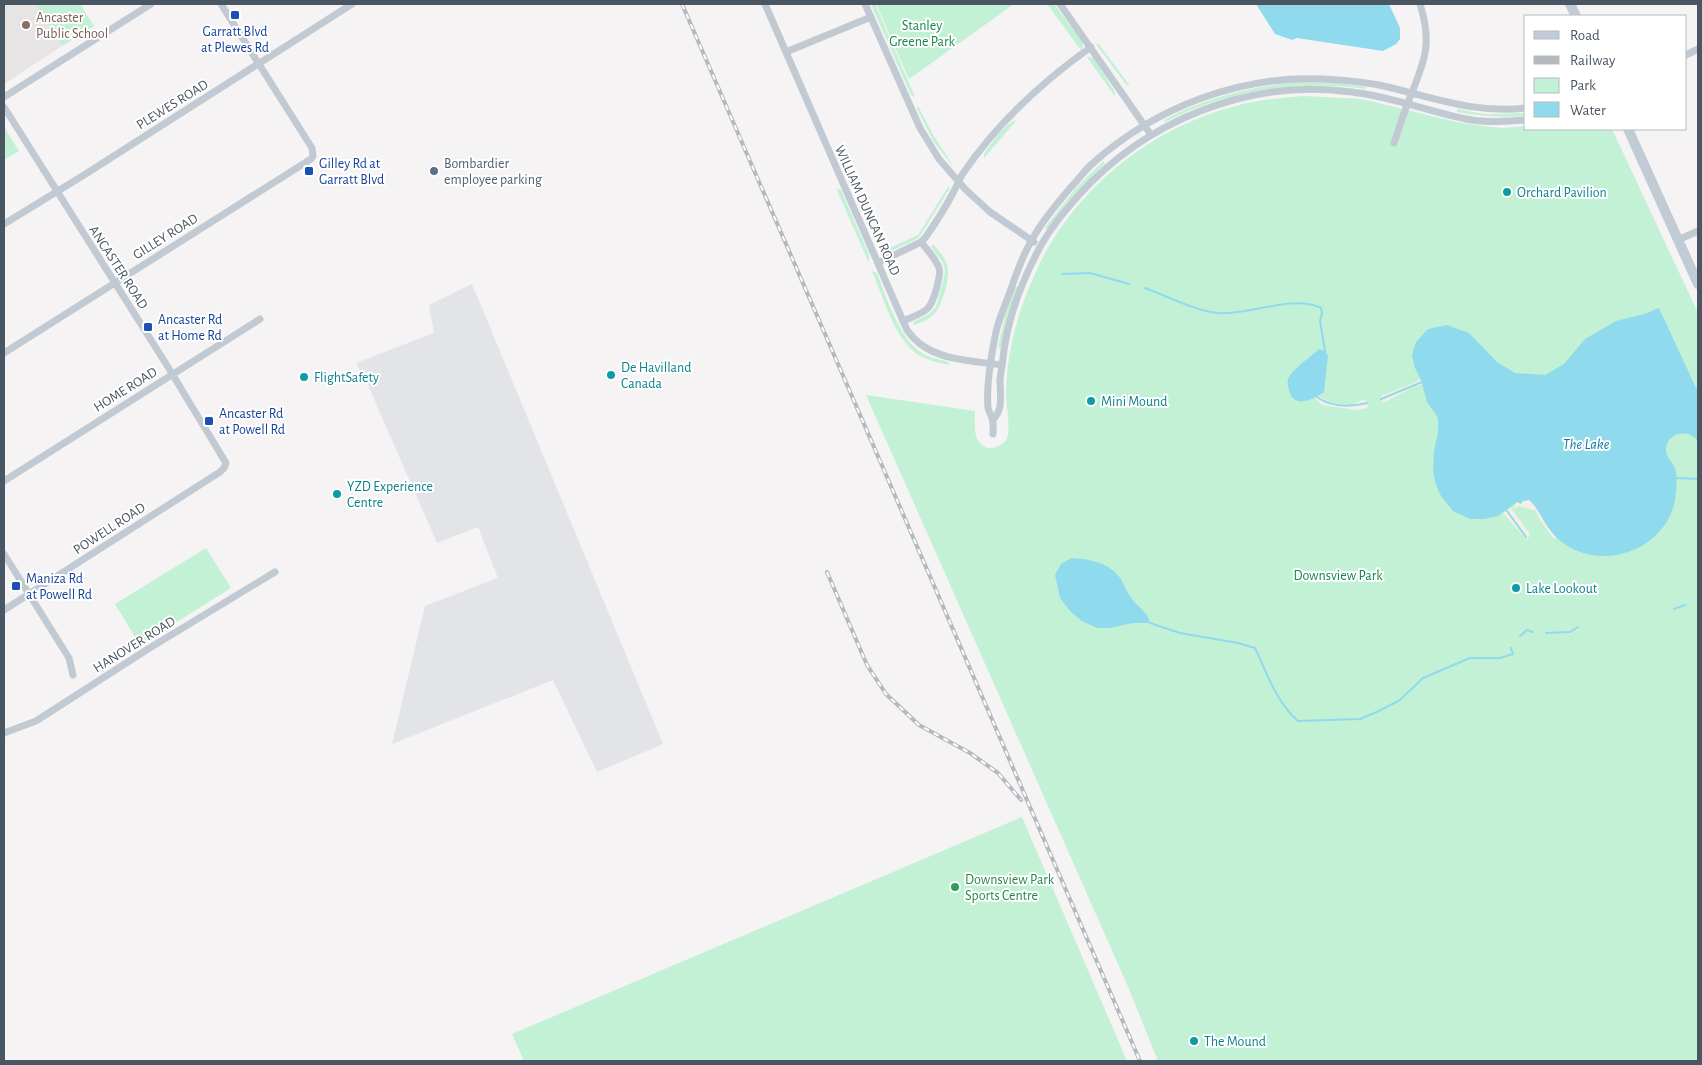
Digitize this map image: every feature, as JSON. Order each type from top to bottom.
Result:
[{"type":"main road","points":[[1628,130],[1698,284]]},
{"type":"street","points":[[4,97],[151,4]]},
{"type":"street","points":[[221,4],[259,63]]},
{"type":"street","name":"PLEWES ROAD","points":[[4,224],[352,4]]},
{"type":"street","name":"WILLIAM DUNCAN ROAD","points":[[765,4],[911,336],[935,354],[1002,365]]},
{"type":"street","points":[[865,4],[920,128],[939,159],[958,182],[990,212],[1040,246]]},
{"type":"street","points":[[1060,4],[1146,124],[1151,134]]},
{"type":"street","points":[[1394,143],[1420,74],[1426,48],[1427,34],[1420,4]]},
{"type":"street","points":[[786,52],[871,17]]},
{"type":"street","points":[[878,263],[921,242],[933,226],[958,182],[977,154],[1016,108],[1048,78],[1091,47]]},
{"type":"street","name":"GILLEY ROAD","points":[[4,353],[311,159],[313,156],[312,148],[259,63]]},
{"type":"street","points":[[993,434],[993,420],[988,410],[991,363],[996,331],[1017,272],[1032,241],[1040,226],[1060,200],[1092,164],[1146,124],[1180,106],[1232,88],[1273,80],[1301,78],[1349,81],[1387,87],[1455,105],[1479,109],[1524,108]]},
{"type":"street","points":[[993,420],[1000,409],[1002,365],[1013,313],[1024,280],[1040,246],[1058,220],[1100,173],[1151,134],[1211,106],[1272,92],[1301,90],[1349,91],[1382,96],[1466,119],[1493,121],[1524,120]]},
{"type":"street","name":"ANCASTER ROAD","points":[[4,108],[173,374],[225,458],[226,466]]},
{"type":"street","points":[[1678,240],[1698,231]]},
{"type":"street","points":[[903,321],[929,308],[938,281],[939,266],[921,242]]},
{"type":"street","name":"HOME ROAD","points":[[4,481],[260,319]]},
{"type":"street","name":"POWELL ROAD","points":[[4,610],[220,472],[226,466]]},
{"type":"street","points":[[4,554],[69,658],[73,675]]},
{"type":"street","name":"HANOVER ROAD","points":[[4,733],[36,721],[148,649],[275,572]]},
{"type":"shaded area","name":"Ancaster Public School","points":[[4,4],[36,4],[62,46],[4,84]]},
{"type":"shaded area","points":[[472,284],[663,744],[597,772],[553,680],[392,744],[425,606],[498,578],[478,527],[437,543],[367,383],[356,363],[434,333],[429,305]]},
{"type":"green space","points":[[36,4],[80,4],[94,26],[62,46]]},
{"type":"green space","points":[[871,4],[875,4],[915,97],[911,95]]},
{"type":"green space","name":"Stanley Greene Park","points":[[876,4],[1014,4],[909,79]]},
{"type":"green space","points":[[1047,4],[1054,4],[1082,41],[1083,46],[1081,50]]},
{"type":"green space","points":[[1098,43],[1130,86],[1125,83],[1096,44]]},
{"type":"green space","points":[[1087,57],[1094,58],[1115,92],[1115,96]]},
{"type":"green space","points":[[1303,82],[1339,83],[1366,87],[1366,89],[1314,86],[1263,90],[1213,102],[1165,122],[1164,120],[1197,105],[1249,89]]},
{"type":"green space","name":"Downsview Park","points":[[1303,96],[1362,99],[1456,122],[1503,128],[1524,126],[1524,130],[1612,130],[1698,313],[1698,1061],[1158,1061],[1126,982],[866,395],[975,411],[975,433],[982,445],[987,448],[1003,444],[1008,435],[1006,393],[1008,363],[1014,333],[1034,276],[1049,246],[1068,218],[1089,193],[1114,169],[1141,149],[1170,132],[1200,118],[1232,107]]},
{"type":"green space","points":[[918,106],[932,133],[955,169],[934,142],[917,109]]},
{"type":"green space","points":[[1457,109],[1484,114],[1524,113],[1524,116],[1483,116],[1457,112]]},
{"type":"green space","points":[[1017,120],[984,158],[984,154],[999,134],[1008,124]]},
{"type":"green space","points":[[4,127],[19,151],[4,160]]},
{"type":"green space","points":[[1103,161],[1105,163],[1067,203],[1048,229],[1045,228],[1075,189]]},
{"type":"green space","points":[[948,187],[950,188],[920,236],[884,254],[883,251],[918,235]]},
{"type":"green space","points":[[836,188],[841,190],[869,255],[869,263]]},
{"type":"green space","points":[[933,244],[947,264],[948,275],[945,289],[941,303],[935,313],[928,319],[914,325],[913,322],[929,314],[936,307],[944,278],[943,263],[931,247]]},
{"type":"green space","points":[[872,271],[877,273],[900,328],[914,347],[931,357],[948,362],[950,365],[931,361],[920,356],[903,340],[891,318]]},
{"type":"green space","points":[[1015,286],[1018,287],[1009,313],[1001,348],[998,347],[1006,312]]},
{"type":"green space","points":[[206,548],[231,588],[140,645],[115,604]]},
{"type":"green space","name":"Downsview Park Sports Centre","points":[[1022,817],[1127,1061],[524,1061],[512,1034]]},
{"type":"sand","points":[[1421,380],[1423,384],[1413,387],[1383,403],[1381,396]]},
{"type":"sand","points":[[1319,396],[1332,404],[1351,405],[1363,400],[1366,401],[1368,406],[1367,408],[1356,410],[1322,405],[1315,398]]},
{"type":"sand","points":[[1529,500],[1556,537],[1554,539],[1540,520],[1536,511],[1519,506],[1513,509],[1517,502]]},
{"type":"sand","points":[[1511,508],[1529,533],[1530,536],[1526,539],[1503,513]]},
{"type":"water","points":[[1256,4],[1389,4],[1400,28],[1400,39],[1396,44],[1383,51],[1297,38],[1292,40],[1275,34]]},
{"type":"water","name":"The Lake","points":[[1659,308],[1696,388],[1698,388],[1698,441],[1695,437],[1681,433],[1669,440],[1667,444],[1667,455],[1676,471],[1676,491],[1673,509],[1665,525],[1654,538],[1623,554],[1606,556],[1588,554],[1571,548],[1559,540],[1529,500],[1523,501],[1521,504],[1517,502],[1498,516],[1484,519],[1470,519],[1453,511],[1441,496],[1436,485],[1433,472],[1434,451],[1438,432],[1437,416],[1427,402],[1412,355],[1416,342],[1428,329],[1447,325],[1469,333],[1497,362],[1515,373],[1545,375],[1564,364],[1585,339],[1616,321]]},
{"type":"water","points":[[1319,349],[1325,351],[1328,356],[1324,392],[1309,400],[1299,401],[1291,396],[1288,379],[1297,367]]},
{"type":"water","points":[[1071,558],[1098,562],[1110,568],[1121,580],[1131,598],[1147,616],[1150,623],[1133,623],[1109,628],[1097,628],[1082,621],[1071,612],[1060,598],[1055,575],[1061,564]]},
{"type":"waterway","points":[[1062,274],[1090,273],[1129,284]]},
{"type":"waterway","points":[[1145,288],[1191,306],[1218,313],[1242,312],[1284,304],[1310,304],[1321,308],[1320,321],[1325,351]]},
{"type":"waterway","points":[[1381,399],[1422,382]]},
{"type":"waterway","points":[[1317,397],[1323,401],[1341,406],[1367,403]]},
{"type":"waterway","points":[[1677,478],[1698,479]]},
{"type":"waterway","points":[[1507,511],[1526,537]]},
{"type":"waterway","points":[[1674,609],[1685,605]]},
{"type":"waterway","points":[[1150,623],[1180,633],[1238,643],[1255,648],[1278,696],[1298,721],[1360,719],[1400,700],[1423,678],[1470,658],[1500,658],[1513,654],[1511,648]]},
{"type":"waterway","points":[[1546,633],[1570,632],[1578,627]]},
{"type":"waterway","points":[[1520,636],[1527,630],[1533,632]]},
{"type":"railway","points":[[682,4],[1140,1061]]},
{"type":"railway","points":[[827,572],[867,665],[886,694],[919,725],[970,753],[998,773],[1021,800]]},
{"type":"place","name":"Garratt Blvd at Plewes Rd","points":[[235,15]]},
{"type":"place","name":"Ancaster Public School","points":[[26,25]]},
{"type":"place","name":"Gilley Rd at Garratt Blvd","points":[[309,171]]},
{"type":"place","name":"Bombardier employee parking","points":[[434,171]]},
{"type":"place","name":"Orchard Pavilion","points":[[1507,192]]},
{"type":"place","name":"Ancaster Rd at Home Rd","points":[[148,327]]},
{"type":"place","name":"De Havilland Canada","points":[[611,375]]},
{"type":"place","name":"FlightSafety","points":[[304,377]]},
{"type":"place","name":"Mini Mound","points":[[1091,401]]},
{"type":"place","name":"Ancaster Rd at Powell Rd","points":[[209,421]]},
{"type":"place","name":"YZD Experience Centre","points":[[337,494]]},
{"type":"place","name":"Maniza Rd at Powell Rd","points":[[16,586]]},
{"type":"place","name":"Lake Lookout","points":[[1516,588]]},
{"type":"place","name":"Downsview Park Sports Centre","points":[[955,887]]},
{"type":"place","name":"The Mound","points":[[1194,1041]]}]
